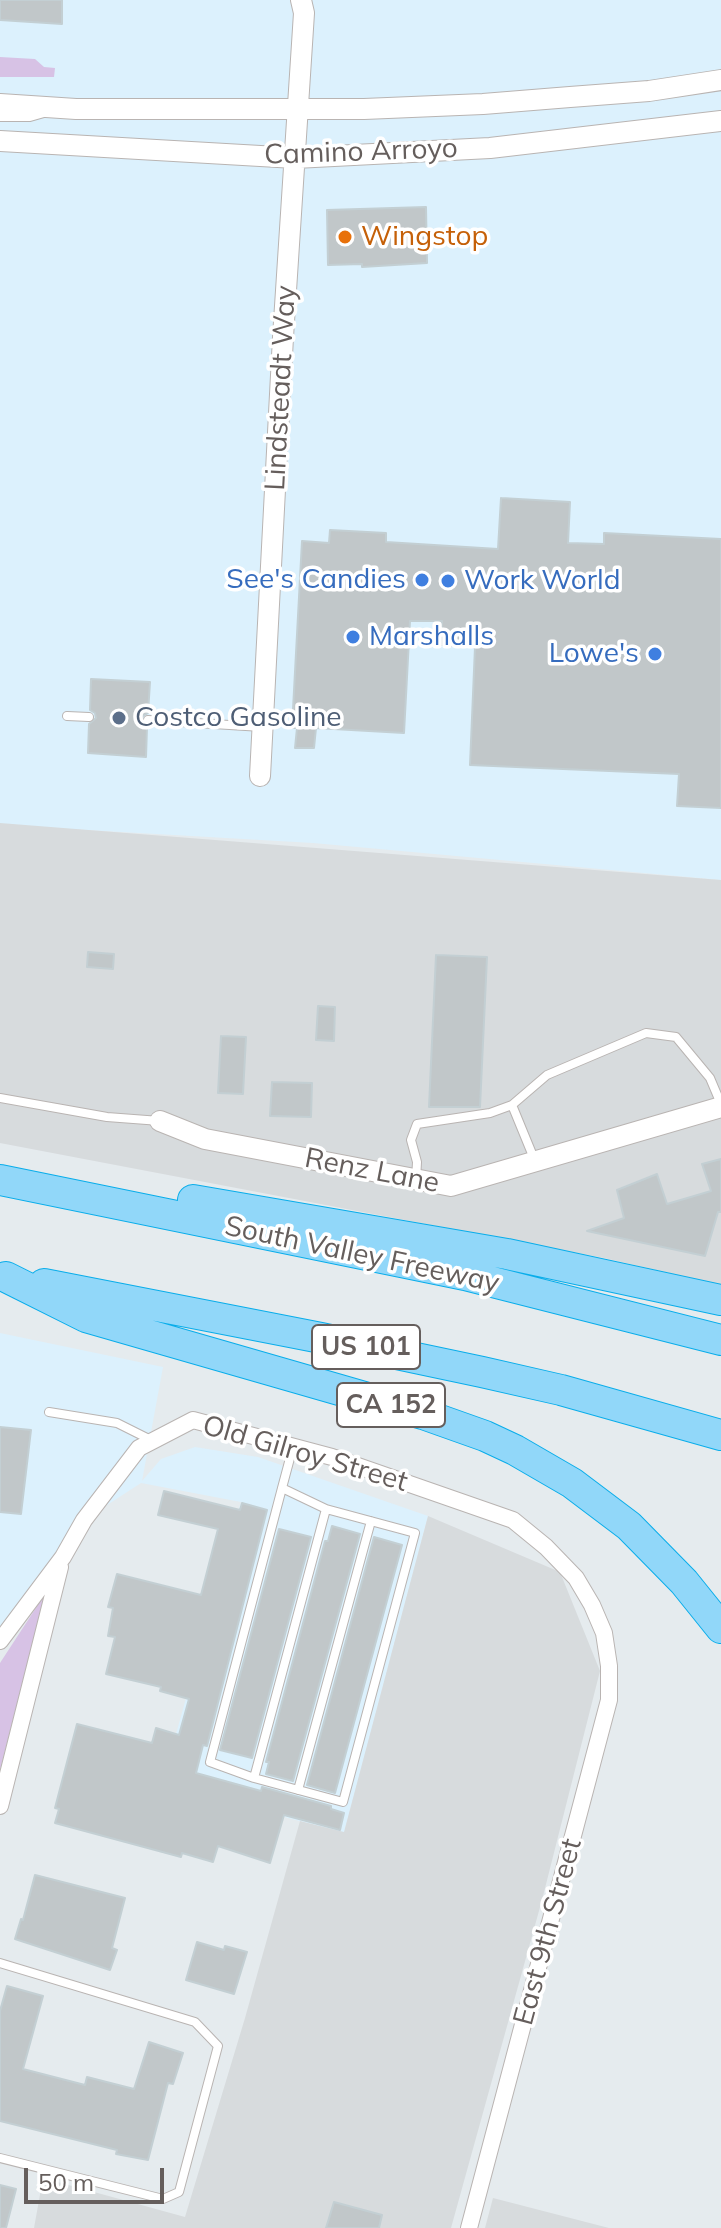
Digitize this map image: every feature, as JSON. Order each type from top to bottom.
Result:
[{"type":"highway","points":[[0,1169],[319,1220],[522,1257],[721,1300]]},
{"type":"highway","name":"South Valley Freeway","points":[[0,1180],[465,1275],[715,1338]]},
{"type":"highway","name":"US 101","points":[[3,1276],[482,1372],[721,1435]]},
{"type":"highway","name":"CA 152","points":[[3,1276],[86,1317],[423,1414],[515,1450],[572,1483],[629,1526],[684,1582],[721,1628]]},
{"type":"street","name":"Lindsteadt Way","points":[[260,776],[304,13],[301,0]]},
{"type":"street","name":"Camino Arroyo","points":[[0,104],[60,108],[298,109],[483,104],[649,91],[721,80]]},
{"type":"street","name":"Camino Arroyo","points":[[0,141],[295,158],[490,148],[721,121]]},
{"type":"street","name":"Renz Lane","points":[[160,1121],[205,1139],[451,1186],[721,1106]]},
{"type":"street","name":"Old Gilroy Street","points":[[3,1633],[63,1557],[84,1520],[139,1448],[193,1420],[294,1446],[513,1520],[546,1547],[576,1578],[604,1633]]},
{"type":"street","points":[[0,1806],[2,1786],[63,1557]]},
{"type":"street","name":"East 9th Street","points":[[469,2228],[609,1700],[609,1666],[604,1633]]},
{"type":"lane","points":[[0,117],[30,117],[60,108]]},
{"type":"lane","points":[[67,716],[89,717]]},
{"type":"lane","points":[[148,720],[263,727]]},
{"type":"lane","points":[[416,1180],[417,1162],[411,1140],[417,1124],[490,1113],[512,1105],[547,1075],[646,1033],[676,1037],[710,1078],[721,1106]]},
{"type":"lane","points":[[0,1098],[107,1117],[160,1121]]},
{"type":"lane","points":[[512,1105],[535,1161]]},
{"type":"lane","points":[[49,1412],[117,1423],[152,1441]]},
{"type":"lane","points":[[282,1488],[326,1509],[415,1533],[343,1802],[254,1778],[210,1762],[282,1488],[294,1446]]},
{"type":"lane","points":[[254,1778],[326,1509]]},
{"type":"lane","points":[[298,1790],[371,1521]]},
{"type":"lane","points":[[0,1963],[195,2022],[218,2046],[179,2192],[163,2199],[0,2158]]},
{"type":"shaded area","points":[[0,0],[721,0],[721,880],[313,843],[0,825]]},
{"type":"shaded area","points":[[0,57],[35,59],[44,67],[55,68],[54,77],[0,77]]},
{"type":"shaded area","points":[[0,823],[721,880],[721,1285],[604,1258],[0,1143]]},
{"type":"shaded area","points":[[0,1333],[163,1367],[142,1481],[161,1459],[195,1447],[258,1457],[428,1516],[344,1833],[162,1784],[241,1502],[141,1483],[84,1520],[0,1627]]},
{"type":"shaded area","points":[[428,1516],[560,1572],[600,1671],[542,1900],[451,2228],[34,2228],[43,2178],[185,2217],[300,1821],[344,1832]]},
{"type":"shaded area","points":[[45,1594],[0,1770],[0,1663]]},
{"type":"shaded area","points":[[493,2198],[609,2228],[485,2228]]},
{"type":"building","points":[[0,0],[62,0],[62,24],[0,20]]},
{"type":"building","points":[[426,207],[427,263],[362,267],[362,264],[328,265],[327,210]]},
{"type":"building","points":[[501,498],[570,502],[568,543],[604,544],[604,533],[721,539],[721,808],[677,806],[679,774],[470,765],[475,647],[441,645],[442,621],[410,621],[404,733],[316,728],[314,748],[295,748],[297,728],[292,728],[302,541],[329,543],[330,530],[386,533],[386,542],[498,549]]},
{"type":"building","name":"Costco Gasoline","points":[[91,679],[150,682],[148,713],[141,720],[147,727],[146,757],[88,753],[89,724],[96,718],[90,710]]},
{"type":"building","points":[[88,952],[114,954],[113,969],[87,967]]},
{"type":"building","points":[[436,955],[487,957],[480,1107],[429,1107]]},
{"type":"building","points":[[318,1006],[335,1007],[334,1041],[316,1040]]},
{"type":"building","points":[[221,1036],[246,1037],[243,1094],[218,1093]]},
{"type":"building","points":[[272,1082],[312,1083],[311,1117],[270,1116]]},
{"type":"building","points":[[721,1159],[721,1212],[718,1212],[705,1256],[587,1231],[624,1218],[617,1190],[657,1174],[667,1204],[711,1191],[702,1164]]},
{"type":"building","points":[[0,1427],[31,1430],[21,1514],[0,1512]]},
{"type":"building","points":[[164,1491],[240,1510],[242,1503],[267,1510],[207,1746],[203,1745],[196,1773],[261,1791],[262,1787],[331,1806],[331,1809],[344,1813],[340,1830],[284,1815],[270,1863],[218,1846],[213,1862],[182,1853],[181,1857],[55,1823],[59,1809],[55,1808],[77,1724],[152,1743],[156,1728],[179,1735],[189,1699],[160,1691],[161,1687],[106,1674],[115,1637],[108,1636],[113,1608],[108,1607],[117,1574],[201,1595],[218,1529],[158,1515]]},
{"type":"building","points":[[332,1526],[360,1534],[293,1781],[266,1774],[269,1762],[266,1762],[325,1541],[328,1541]]},
{"type":"building","points":[[279,1529],[311,1537],[252,1758],[220,1750]]},
{"type":"building","points":[[374,1537],[402,1545],[335,1793],[307,1785]]},
{"type":"building","points":[[35,1875],[125,1898],[112,1948],[117,1950],[110,1970],[15,1939]]},
{"type":"building","points":[[197,1942],[224,1950],[225,1946],[247,1952],[234,1994],[186,1980]]},
{"type":"building","points":[[7,1986],[43,1996],[23,2069],[85,2085],[87,2077],[134,2089],[149,2042],[183,2053],[173,2084],[168,2083],[148,2160],[0,2121],[0,2011]]},
{"type":"building","points":[[0,2185],[16,2189],[6,2228],[0,2228]]},
{"type":"building","points":[[334,2202],[382,2215],[379,2228],[326,2228]]},
{"type":"place","name":"Wingstop","points":[[345,237]]},
{"type":"place","name":"See's Candies","points":[[422,580]]},
{"type":"place","name":"Work World","points":[[448,581]]},
{"type":"place","name":"Marshalls","points":[[353,637]]},
{"type":"place","name":"Lowe's","points":[[655,654]]},
{"type":"place","name":"Costco Gasoline","points":[[119,718]]}]
